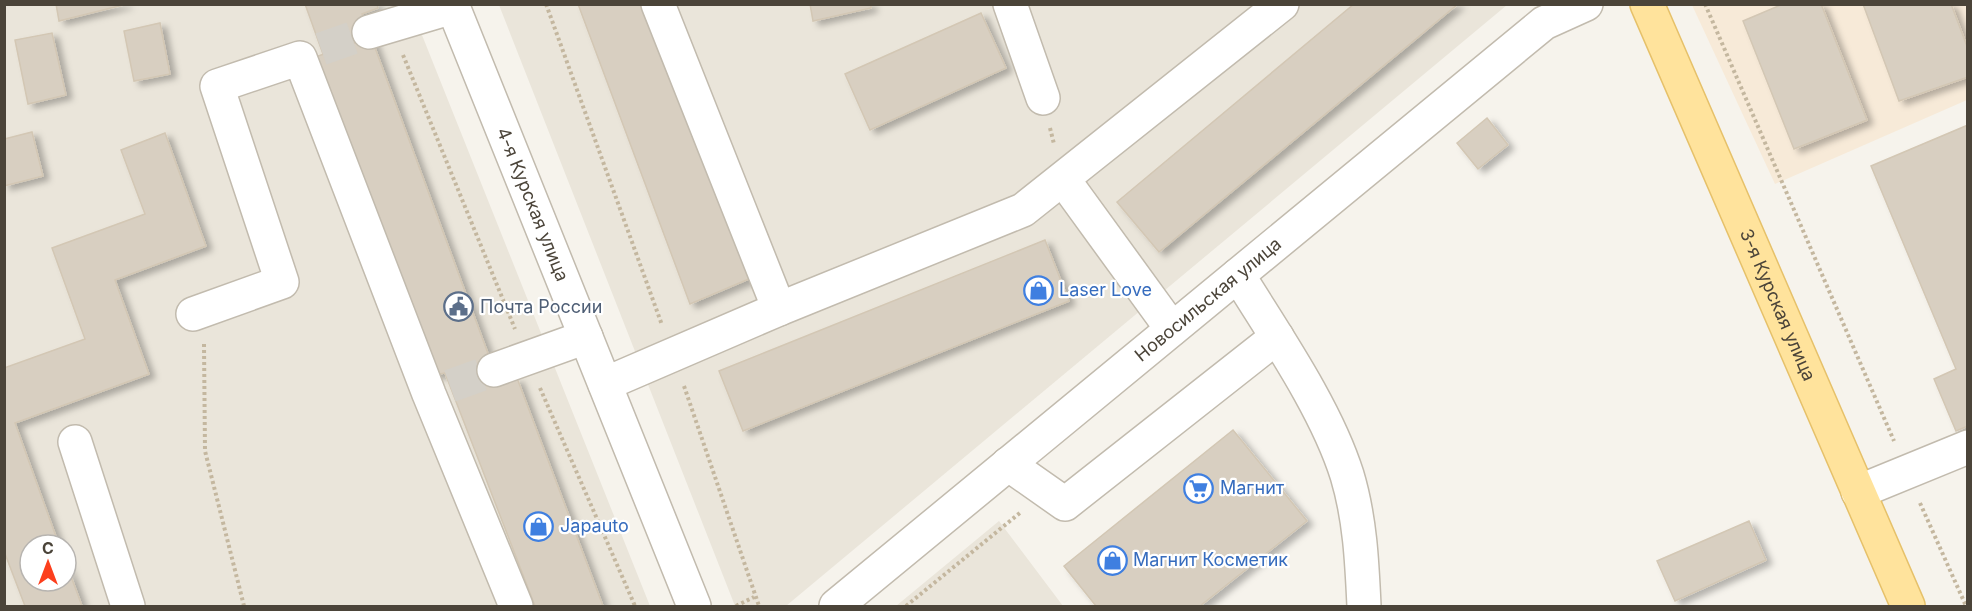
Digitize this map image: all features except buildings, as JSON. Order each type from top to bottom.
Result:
[{"type":"main road","name":"3-я Курская улица","points":[[1647,4],[1908,606]]},
{"type":"street","points":[[658,4],[779,309]]},
{"type":"street","points":[[1010,4],[1043,98]]},
{"type":"street","points":[[605,384],[779,309],[1023,210],[1282,4]]},
{"type":"street","name":"Новосильская улица","points":[[836,606],[1544,23],[1586,4]]},
{"type":"street","points":[[380,29],[452,6]]},
{"type":"street","name":"4-я Курская улица","points":[[452,6],[694,606]]},
{"type":"street","points":[[198,312],[282,282],[217,86],[311,54],[440,390],[516,606]]},
{"type":"street","points":[[1063,179],[1172,329]]},
{"type":"street","points":[[1238,275],[1277,337],[1309,395],[1346,473],[1355,508],[1361,552],[1364,606]]},
{"type":"street","points":[[494,370],[586,337]]},
{"type":"street","points":[[1008,464],[1065,504],[1277,337]]},
{"type":"street","points":[[75,442],[128,606]]},
{"type":"street","points":[[1858,492],[1968,447]]},
{"type":"path","points":[[546,4],[673,354],[754,597],[759,606]]},
{"type":"path","points":[[1705,4],[1965,606]]},
{"type":"path","points":[[380,29],[635,606]]},
{"type":"path","points":[[1043,98],[1063,179]]},
{"type":"path","points":[[198,312],[205,451],[244,606]]},
{"type":"path","points":[[906,606],[1047,492]]},
{"type":"path","points":[[736,606],[754,597]]},
{"type":"shaded area","points":[[4,5],[410,5],[650,606],[5,606]]},
{"type":"shaded area","points":[[499,5],[1507,5],[786,606],[735,606]]},
{"type":"shaded area","points":[[1692,5],[1967,5],[1967,100],[1775,184]]},
{"type":"shaded area","points":[[999,521],[1063,606],[896,606]]},
{"type":"tunnel","points":[[321,49],[369,32]]},
{"type":"tunnel","points":[[450,386],[494,370]]},
{"type":"place","name":"Laser Love","points":[[1038,290]]},
{"type":"place","name":"Почта России","points":[[459,307]]},
{"type":"place","name":"Магнит","points":[[1199,488]]},
{"type":"place","name":"Japauto","points":[[539,526]]},
{"type":"place","name":"Магнит Косметик","points":[[1112,560]]}]
